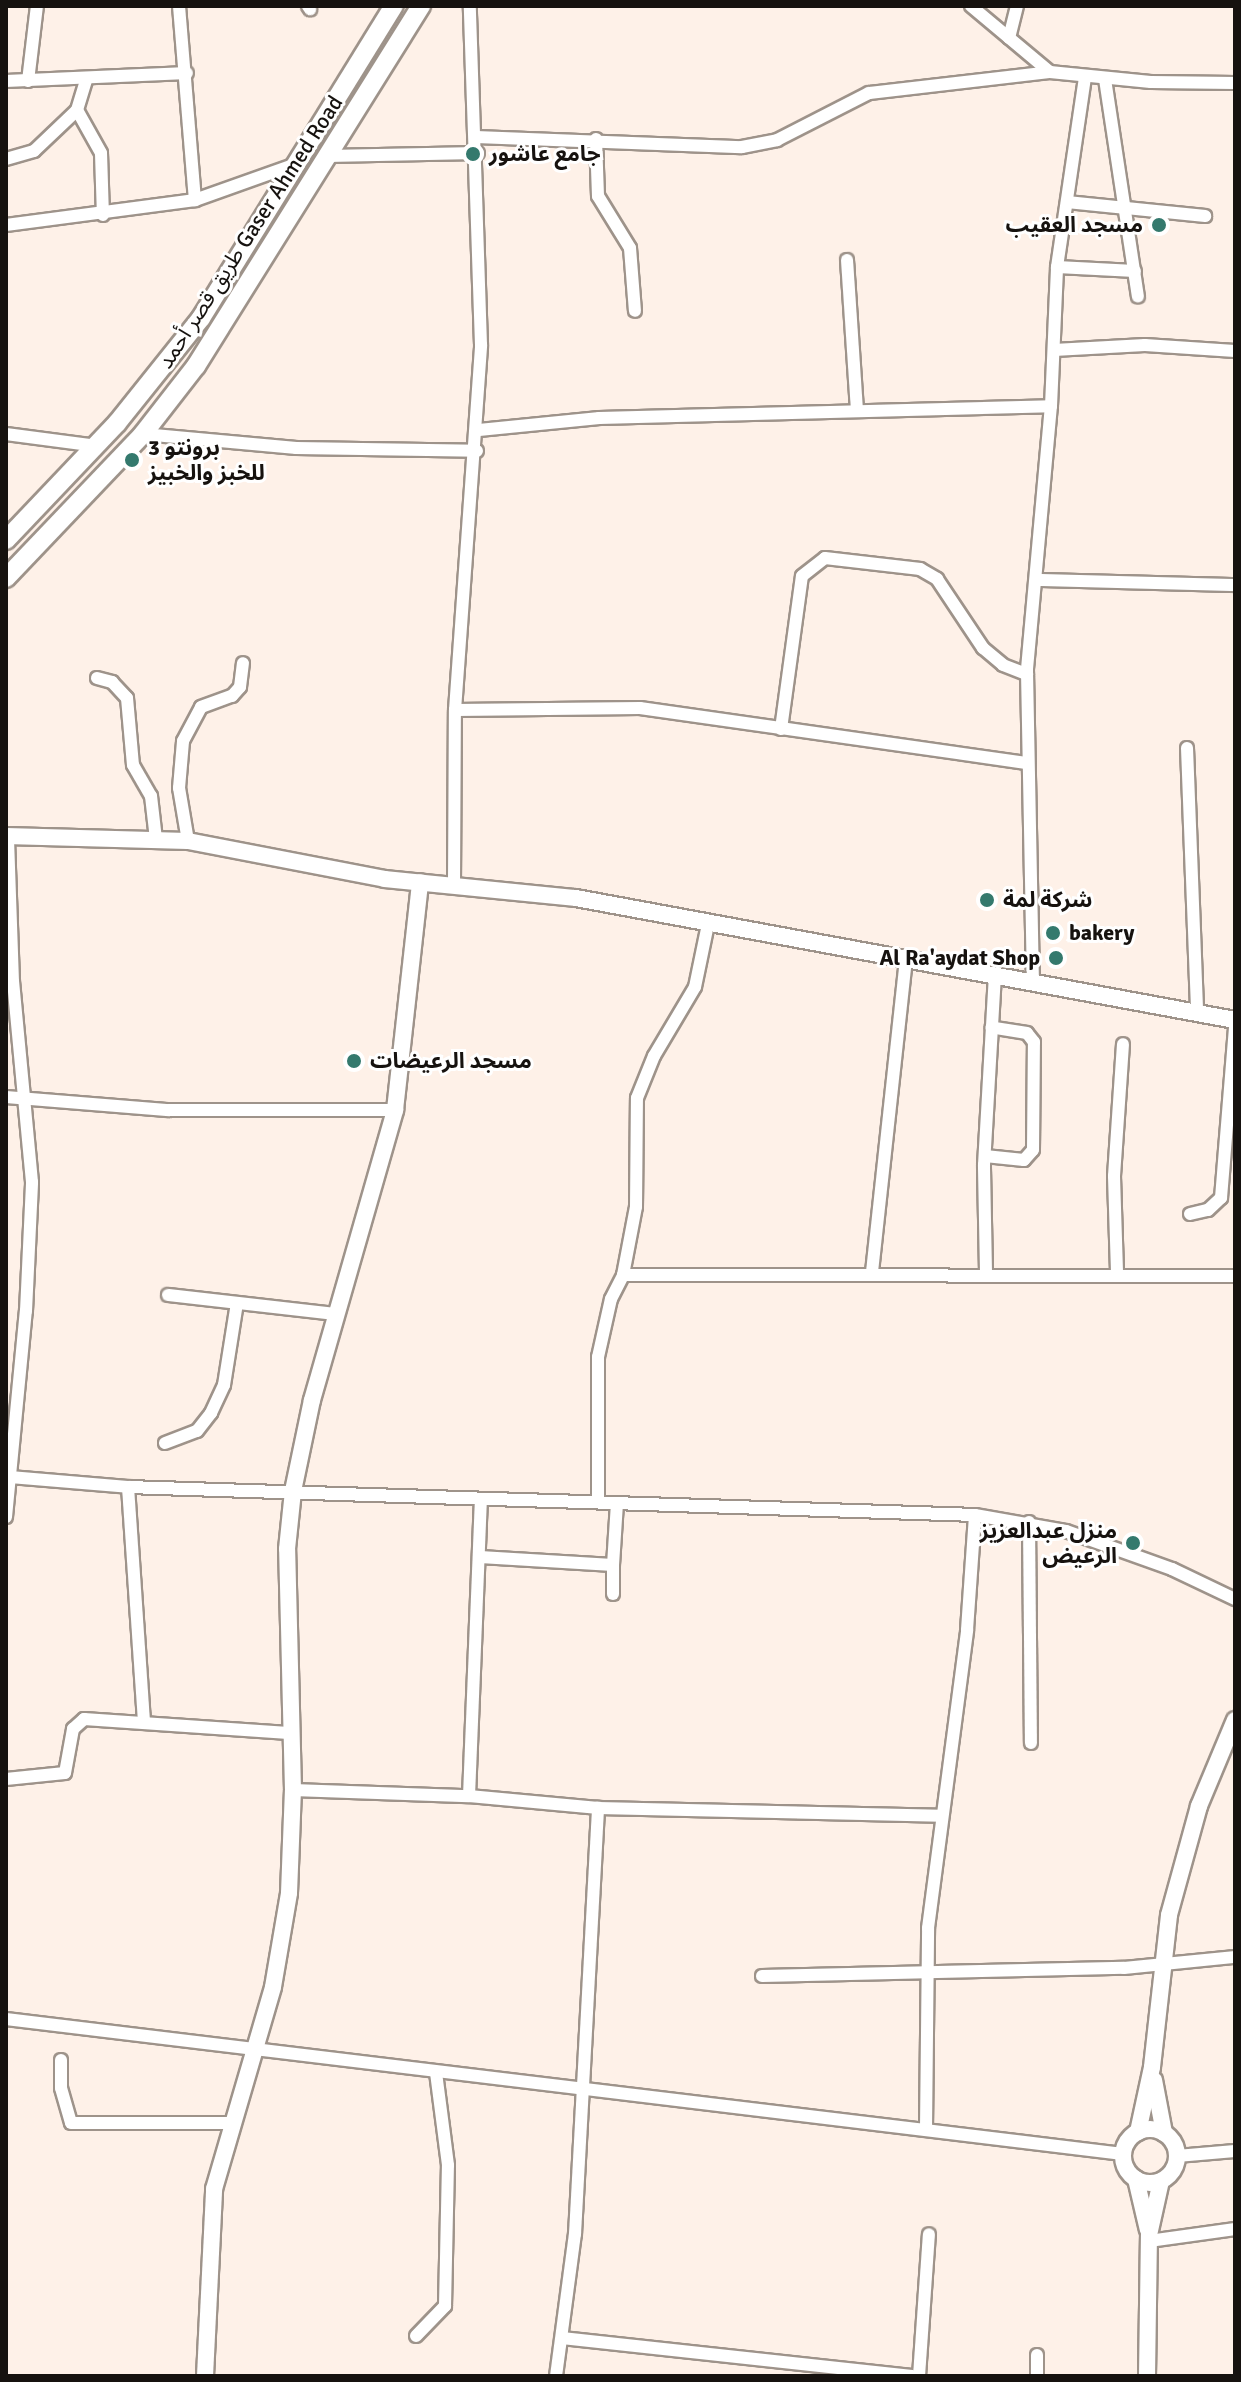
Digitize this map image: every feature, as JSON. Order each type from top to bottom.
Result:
[{"type":"main road","name":"طريق قصر أحمد Gaser Ahmed Road","points":[[6,540],[97,446],[201,318],[394,6]]},
{"type":"main road","name":"طريق قصر أحمد Gaser Ahmed Road","points":[[6,578],[143,434],[196,366],[421,6]]},
{"type":"street","points":[[28,81],[37,6]]},
{"type":"street","points":[[179,6],[187,73],[195,200]]},
{"type":"street","points":[[454,884],[455,710],[479,430],[478,153],[470,6]]},
{"type":"street","points":[[971,6],[1050,72]]},
{"type":"street","points":[[1009,38],[1017,6]]},
{"type":"street","points":[[476,137],[596,139],[742,147],[777,140],[869,93],[1050,72],[1085,78],[1235,83]]},
{"type":"street","points":[[6,81],[86,80],[187,73]]},
{"type":"street","points":[[1033,984],[1036,938],[1026,763],[1027,674],[1038,580],[1051,406],[1057,267],[1085,78]]},
{"type":"street","points":[[1105,79],[1138,297]]},
{"type":"street","points":[[6,159],[34,151],[77,110],[86,80]]},
{"type":"street","points":[[77,110],[97,139],[103,215]]},
{"type":"street","points":[[596,139],[599,201],[630,248],[635,311]]},
{"type":"street","points":[[327,156],[478,153]]},
{"type":"street","points":[[6,225],[103,215],[195,200],[296,164]]},
{"type":"street","points":[[1067,202],[1125,204],[1157,214],[1205,216]]},
{"type":"street","points":[[847,260],[857,411]]},
{"type":"street","points":[[1057,267],[1135,271]]},
{"type":"street","points":[[1054,350],[1145,345],[1235,351]]},
{"type":"street","points":[[479,430],[599,418],[1051,406]]},
{"type":"street","points":[[6,434],[97,446]]},
{"type":"street","points":[[143,434],[296,448],[477,451]]},
{"type":"street","points":[[781,729],[802,576],[825,558],[920,569],[937,579],[983,648],[1003,665],[1027,674]]},
{"type":"street","points":[[1038,580],[1235,585]]},
{"type":"street","points":[[188,841],[179,788],[183,741],[201,707],[232,696],[240,687],[243,663]]},
{"type":"street","points":[[97,678],[112,682],[127,698],[133,765],[151,796],[156,839]]},
{"type":"street","points":[[455,710],[640,708],[1026,763]]},
{"type":"street","points":[[1187,748],[1197,1014]]},
{"type":"street","points":[[6,1517],[12,1400],[31,1242],[27,1100],[13,982],[7,836],[188,841],[420,882],[576,898],[1235,1023],[1221,1198],[1208,1210],[1190,1214]]},
{"type":"street","points":[[205,2376],[214,2189],[230,2123],[255,2053],[285,1925],[293,1790],[289,1733],[287,1549],[293,1491],[336,1314],[395,1110],[420,882]]},
{"type":"street","points":[[598,1502],[598,1357],[611,1299],[623,1275],[636,1207],[637,1098],[654,1056],[695,987],[708,924]]},
{"type":"street","points":[[872,1272],[906,959]]},
{"type":"street","points":[[986,1272],[985,1156],[995,976]]},
{"type":"street","points":[[985,1156],[1024,1160],[1033,1150],[1034,1042],[1027,1033],[991,1027]]},
{"type":"street","points":[[1117,1272],[1114,1176],[1123,1044]]},
{"type":"street","points":[[6,1097],[169,1110],[395,1110]]},
{"type":"street","points":[[623,1275],[1117,1272],[1235,1276]]},
{"type":"street","points":[[168,1295],[336,1314]]},
{"type":"street","points":[[165,1443],[197,1431],[211,1413],[224,1385],[237,1303]]},
{"type":"street","points":[[10,1477],[128,1487],[975,1515],[1029,1522],[1123,1550],[1235,1599]]},
{"type":"street","points":[[128,1487],[144,1722]]},
{"type":"street","points":[[469,1796],[481,1499]]},
{"type":"street","points":[[613,1594],[617,1503]]},
{"type":"street","points":[[926,2129],[926,1970],[940,1816],[967,1630],[975,1515]]},
{"type":"street","points":[[1029,1522],[1031,1743]]},
{"type":"street","points":[[480,1557],[613,1565]]},
{"type":"street","points":[[1149,2238],[1136,2179],[1126,2169],[1123,2154],[1138,2132],[1152,2067],[1169,1915],[1199,1806],[1235,1720]]},
{"type":"street","points":[[6,1779],[65,1773],[77,1722],[144,1722],[289,1733]]},
{"type":"street","points":[[293,1790],[469,1796],[598,1808],[940,1816]]},
{"type":"street","points":[[556,2376],[575,2234],[598,1808]]},
{"type":"street","points":[[762,1976],[1162,1964],[1235,1957]]},
{"type":"street","points":[[6,2019],[255,2053],[581,2088],[1123,2154]]},
{"type":"street","points":[[61,2060],[61,2088],[71,2123],[230,2123]]},
{"type":"street","points":[[1147,2376],[1149,2238],[1161,2181],[1173,2171],[1177,2156],[1164,2133],[1152,2067]]},
{"type":"street","points":[[416,2336],[445,2306],[448,2165],[436,2073]]},
{"type":"street","points":[[1138,2132],[1164,2133]]},
{"type":"street","points":[[1177,2156],[1235,2151]]},
{"type":"street","points":[[1136,2179],[1161,2181]]},
{"type":"street","points":[[1149,2238],[1235,2229]]},
{"type":"street","points":[[919,2376],[929,2234]]},
{"type":"street","points":[[562,2338],[912,2376]]},
{"type":"street","points":[[1037,2355],[1037,2376]]},
{"type":"place","name":"جامع عاشور","points":[[473,154]]},
{"type":"place","name":"مسجد العقيب","points":[[1159,225]]},
{"type":"place","name":"برونتو 3 للخبز والخبيز","points":[[132,460]]},
{"type":"place","name":"شركة لمة","points":[[987,900]]},
{"type":"place","name":"bakery","points":[[1053,933]]},
{"type":"place","name":"Al Ra'aydat Shop","points":[[1056,958]]},
{"type":"place","name":"مسجد الرعيضات","points":[[354,1061]]},
{"type":"place","name":"منزل عبدالعزيز الرعيض","points":[[1133,1543]]}]
